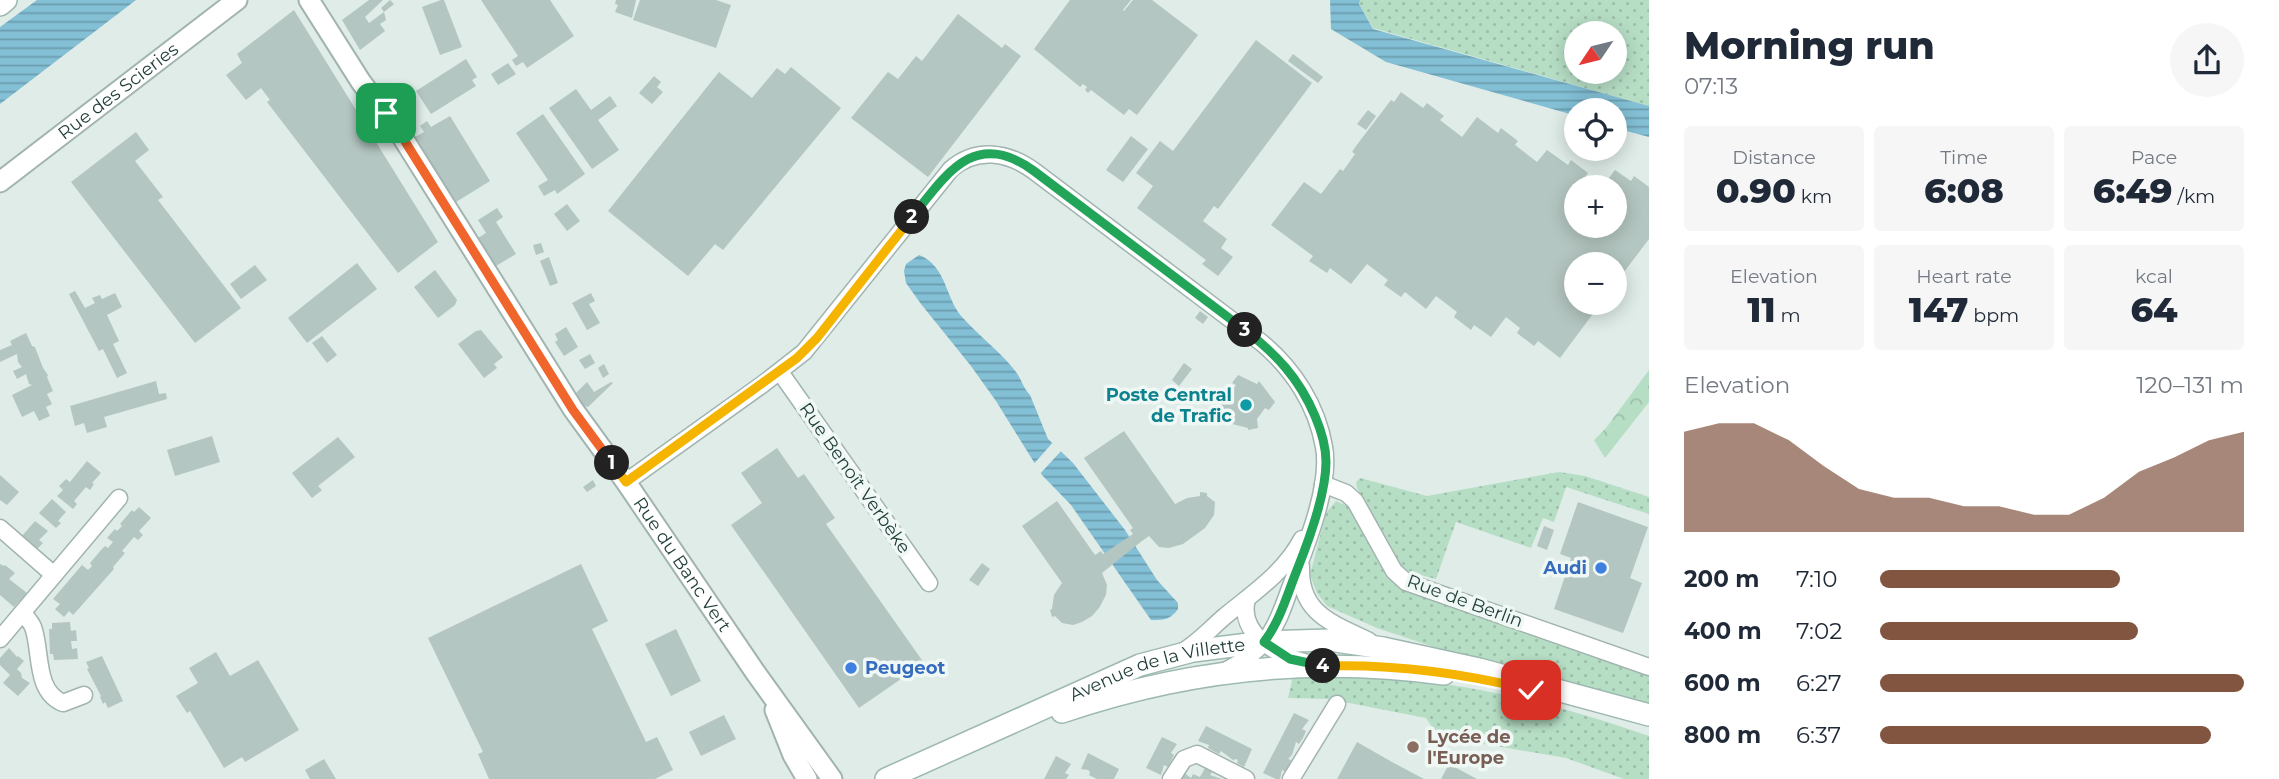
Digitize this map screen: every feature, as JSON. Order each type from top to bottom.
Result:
[{"type":"main road","points":[[0,5],[6,0]]},
{"type":"main road","name":"Avenue de la Villette","points":[[886,779],[1120,672],[1180,653],[1264,642],[1329,640],[1382,648],[1487,672],[1649,715]]},
{"type":"main road","name":"Avenue de la Villette","points":[[913,779],[1003,736],[1079,706],[1143,688],[1218,674],[1265,669],[1323,666],[1387,668],[1488,680],[1556,696],[1649,726]]},
{"type":"street","name":"Rue des Scieries","points":[[0,182],[237,0]]},
{"type":"street","name":"Rue du Banc Vert","points":[[309,0],[360,82],[401,135],[573,410],[832,779]]},
{"type":"street","points":[[626,482],[780,372],[810,346],[951,169],[976,156],[1007,156],[1034,171],[1280,360],[1301,387],[1317,421],[1325,453],[1323,484],[1301,560],[1277,622],[1250,657],[1218,674]]},
{"type":"street","name":"Rue Benoît Verbèke","points":[[780,372],[929,583]]},
{"type":"street","name":"Rue de Berlin","points":[[1323,484],[1346,493],[1355,501],[1394,571],[1406,582],[1649,667]]},
{"type":"street","points":[[0,639],[119,498]]},
{"type":"street","points":[[1180,653],[1196,643],[1270,580],[1289,560],[1316,512]]},
{"type":"street","points":[[0,528],[54,575]]},
{"type":"street","points":[[1301,560],[1302,588],[1312,608],[1331,623],[1382,648]]},
{"type":"street","points":[[1247,599],[1245,618],[1264,642],[1290,659],[1323,666]]},
{"type":"street","points":[[23,613],[33,628],[40,669],[52,695],[63,703],[84,695]]},
{"type":"street","name":"Rue du Banc Vert","points":[[755,672],[820,779]]},
{"type":"street","name":"Rue du Banc Vert","points":[[772,703],[793,755],[807,779]]},
{"type":"street","points":[[1291,779],[1337,704]]},
{"type":"street","points":[[1171,779],[1184,759],[1197,754],[1246,779]]},
{"type":"green space","points":[[1360,0],[1649,0],[1649,106],[1571,84],[1628,84],[1628,21],[1564,21],[1564,82],[1373,28],[1359,4]]},
{"type":"green space","points":[[1649,370],[1649,402],[1605,458],[1594,440]]},
{"type":"green space","points":[[1559,472],[1585,476],[1649,497],[1649,514],[1566,487],[1554,522],[1543,518],[1531,548],[1456,522],[1436,579],[1402,570],[1356,482],[1360,478],[1427,496]]},
{"type":"green space","points":[[1336,501],[1352,508],[1391,579],[1401,586],[1649,675],[1649,706],[1434,647],[1377,628],[1327,606],[1317,593],[1310,575],[1326,513]]},
{"type":"green space","points":[[1293,676],[1391,677],[1437,683],[1529,700],[1589,717],[1649,736],[1649,779],[1624,779],[1566,758],[1438,736],[1426,718],[1329,699],[1288,698]]},
{"type":"water","points":[[37,0],[136,0],[0,104],[0,27]]},
{"type":"water","points":[[1330,0],[1360,0],[1359,4],[1373,29],[1620,98],[1564,98],[1564,112],[1386,62],[1331,29]]},
{"type":"water","points":[[1627,100],[1649,106],[1649,137],[1627,131]]},
{"type":"water","points":[[919,255],[928,260],[940,274],[962,317],[1016,372],[1030,395],[1048,439],[1073,463],[1125,530],[1157,580],[1178,603],[1178,609],[1172,615],[1151,620],[1071,505],[1042,475],[971,366],[906,283],[906,264]]},
{"type":"pier","points":[[1054,441],[1063,449],[1038,476],[1032,466]]},
{"type":"building","points":[[369,0],[383,0],[365,17],[369,23],[384,12],[386,20],[380,24],[385,31],[360,50],[342,20]]},
{"type":"building","points":[[390,0],[394,4],[384,12],[381,8]]},
{"type":"building","points":[[444,0],[462,47],[440,55],[422,7]]},
{"type":"building","points":[[481,0],[550,0],[574,36],[527,68],[523,62],[516,66],[512,60],[518,56]]},
{"type":"building","points":[[616,0],[636,0],[632,18],[615,12],[618,5],[615,4]]},
{"type":"building","points":[[640,0],[716,0],[731,5],[716,48],[633,20]]},
{"type":"building","points":[[1070,0],[1131,0],[1124,11],[1133,0],[1152,0],[1198,35],[1137,115],[1129,109],[1124,115],[1091,90],[1088,93],[1085,90],[1087,87],[1083,84],[1080,87],[1034,49]]},
{"type":"building","points":[[294,10],[438,242],[398,273],[267,102],[270,100],[261,88],[246,100],[226,75],[242,63],[237,54]]},
{"type":"building","points":[[958,14],[1002,48],[1005,44],[1021,56],[928,177],[851,118],[888,72],[898,79],[916,56],[922,61]]},
{"type":"building","points":[[1256,40],[1312,83],[1218,209],[1214,206],[1203,221],[1227,239],[1221,248],[1233,257],[1218,276],[1202,264],[1206,260],[1137,208],[1153,186],[1136,173],[1160,141],[1173,151]]},
{"type":"building","points":[[1293,54],[1323,77],[1318,83],[1288,61]]},
{"type":"building","points":[[466,59],[477,77],[472,80],[476,86],[431,114],[416,91]]},
{"type":"building","points":[[508,63],[516,74],[498,85],[491,74]]},
{"type":"building","points":[[791,67],[841,108],[723,250],[715,244],[688,276],[608,211],[719,72],[752,98],[777,68],[785,74]]},
{"type":"building","points":[[654,76],[661,82],[657,87],[663,92],[652,104],[639,93]]},
{"type":"building","points":[[576,89],[591,110],[610,96],[617,106],[598,120],[619,150],[592,169],[549,108]]},
{"type":"building","points":[[1401,92],[1423,108],[1427,103],[1444,116],[1440,120],[1462,137],[1477,117],[1498,133],[1501,128],[1518,141],[1515,145],[1537,162],[1547,150],[1568,165],[1572,161],[1588,173],[1564,175],[1564,238],[1627,238],[1627,178],[1631,181],[1634,176],[1649,187],[1649,239],[1627,268],[1627,252],[1564,252],[1564,315],[1592,315],[1560,358],[1538,341],[1534,346],[1517,333],[1520,328],[1506,317],[1491,337],[1474,325],[1471,330],[1454,317],[1457,312],[1436,296],[1426,309],[1405,292],[1401,297],[1384,285],[1388,280],[1367,264],[1351,284],[1330,268],[1327,273],[1309,261],[1313,256],[1271,225],[1304,182],[1321,194],[1340,169],[1343,171],[1355,154],[1352,152],[1356,146],[1391,100],[1394,102]]},
{"type":"building","points":[[1368,110],[1376,116],[1366,130],[1357,124]]},
{"type":"building","points":[[543,114],[585,174],[557,194],[555,190],[544,196],[538,186],[548,180],[516,133]]},
{"type":"building","points":[[450,116],[490,181],[456,202],[415,137],[424,132],[420,126],[427,121],[431,127]]},
{"type":"building","points":[[136,132],[149,150],[135,161],[163,197],[158,200],[241,308],[195,343],[71,182]]},
{"type":"building","points":[[1131,136],[1148,149],[1123,182],[1106,170]]},
{"type":"building","points":[[567,204],[580,221],[567,231],[554,214]]},
{"type":"building","points":[[497,208],[503,217],[496,222],[516,254],[496,266],[478,238],[486,233],[478,220]]},
{"type":"building","points":[[541,243],[544,252],[536,255],[533,245]]},
{"type":"building","points":[[549,257],[558,283],[550,286],[540,261]]},
{"type":"building","points":[[357,263],[377,289],[307,343],[288,318]]},
{"type":"building","points":[[255,265],[267,280],[241,299],[230,284]]},
{"type":"building","points":[[435,270],[457,300],[455,305],[438,318],[414,287]]},
{"type":"building","points":[[75,291],[85,308],[95,303],[92,298],[100,295],[102,299],[115,293],[122,307],[107,315],[119,341],[113,344],[127,373],[117,378],[103,349],[99,351],[69,294]]},
{"type":"building","points":[[591,293],[595,301],[589,304],[600,323],[587,330],[572,303]]},
{"type":"building","points":[[1200,311],[1208,317],[1203,324],[1195,318]]},
{"type":"building","points":[[566,327],[578,347],[564,356],[555,342],[558,340],[555,334]]},
{"type":"building","points":[[481,330],[503,357],[494,364],[497,368],[484,378],[458,344]]},
{"type":"building","points":[[26,333],[35,347],[53,391],[47,394],[52,404],[46,407],[50,416],[39,421],[34,411],[22,417],[12,395],[32,385],[29,384],[26,374],[17,379],[13,371],[22,367],[17,354],[0,362],[0,350],[12,345],[10,341]]},
{"type":"building","points":[[322,336],[337,355],[327,363],[312,343]]},
{"type":"building","points":[[590,354],[595,363],[585,369],[579,360]]},
{"type":"building","points":[[1184,363],[1192,369],[1179,386],[1172,380]]},
{"type":"building","points":[[604,364],[609,374],[603,378],[598,368]]},
{"type":"building","name":"Poste Central de Trafic","points":[[1238,375],[1257,384],[1259,381],[1275,402],[1269,410],[1265,408],[1257,419],[1258,428],[1248,430],[1232,424],[1219,408],[1218,398],[1228,396],[1236,385],[1232,383]]},
{"type":"building","points":[[156,381],[159,394],[166,393],[167,399],[104,417],[107,427],[87,433],[84,423],[75,426],[70,406]]},
{"type":"building","points":[[587,382],[594,392],[613,383],[588,407],[584,406],[576,393]]},
{"type":"building","points":[[1124,431],[1175,504],[1200,496],[1200,492],[1207,493],[1215,502],[1214,515],[1205,528],[1183,544],[1169,548],[1159,547],[1149,536],[1102,573],[1107,585],[1106,595],[1092,616],[1073,625],[1062,623],[1055,616],[1052,617],[1050,610],[1054,595],[1062,583],[1022,526],[1057,501],[1095,555],[1101,551],[1103,554],[1133,534],[1130,530],[1133,528],[1084,458]]},
{"type":"building","points":[[212,436],[220,462],[175,476],[167,450]]},
{"type":"building","points":[[338,437],[355,457],[318,486],[322,490],[312,498],[292,473]]},
{"type":"building","points":[[777,448],[798,478],[804,474],[835,518],[826,524],[924,663],[859,708],[731,525],[762,503],[741,473]]},
{"type":"building","points":[[87,461],[101,473],[92,483],[94,484],[90,490],[86,487],[74,501],[77,504],[73,509],[57,496],[63,490],[59,486],[66,479],[70,482]]},
{"type":"building","points":[[0,475],[19,492],[7,505],[0,500]]},
{"type":"building","points":[[593,480],[596,486],[587,492],[583,487]]},
{"type":"building","points":[[52,499],[66,512],[56,528],[39,513]]},
{"type":"building","name":"Audi","points":[[1578,502],[1648,527],[1630,578],[1642,583],[1623,633],[1554,609],[1571,558],[1560,554]]},
{"type":"building","points":[[139,507],[151,518],[139,531],[143,535],[138,540],[134,537],[122,551],[125,553],[114,569],[73,615],[69,611],[64,617],[55,609],[60,604],[53,599],[82,565],[88,570],[92,566],[90,563],[102,549],[105,546],[108,548],[113,542],[107,538],[122,526],[120,524],[132,510],[134,512]]},
{"type":"building","points":[[35,521],[48,531],[39,540],[43,543],[37,549],[22,536]]},
{"type":"building","points":[[1544,526],[1554,530],[1547,550],[1537,546]]},
{"type":"building","points":[[982,563],[990,569],[978,586],[969,580]]},
{"type":"building","points":[[0,564],[15,573],[9,579],[27,593],[14,607],[0,595]]},
{"type":"building","points":[[581,564],[608,621],[592,629],[646,742],[657,737],[673,770],[655,779],[489,779],[478,754],[483,752],[428,638]]},
{"type":"building","points":[[70,622],[71,631],[76,630],[77,641],[71,641],[72,649],[77,648],[78,659],[54,660],[53,654],[50,654],[49,629],[52,629],[52,623]]},
{"type":"building","points":[[676,629],[701,681],[671,696],[645,644]]},
{"type":"building","points":[[9,648],[24,661],[17,669],[22,678],[30,683],[18,696],[3,683],[10,675],[0,665],[0,658]]},
{"type":"building","points":[[216,652],[230,676],[258,660],[299,730],[245,762],[242,757],[224,768],[190,711],[187,713],[176,696],[198,683],[189,668]]},
{"type":"building","points":[[102,656],[123,701],[108,708],[105,702],[103,704],[86,662]]},
{"type":"building","points":[[1294,713],[1309,720],[1302,729],[1306,731],[1299,744],[1296,742],[1288,759],[1291,760],[1286,772],[1282,770],[1280,779],[1276,779],[1263,773]]},
{"type":"building","points":[[724,715],[736,739],[701,756],[689,732]]},
{"type":"building","points":[[1206,726],[1252,749],[1244,767],[1237,763],[1238,760],[1233,760],[1221,751],[1219,754],[1208,748],[1209,745],[1198,741]]},
{"type":"building","points":[[1162,737],[1177,744],[1171,753],[1174,755],[1168,767],[1164,765],[1161,775],[1146,768]]},
{"type":"building","points":[[1357,742],[1392,762],[1424,779],[1337,779]]},
{"type":"building","points":[[1088,753],[1119,769],[1114,779],[1097,779],[1089,775],[1088,770],[1081,769]]},
{"type":"building","points":[[1056,756],[1071,764],[1065,773],[1069,775],[1066,779],[1044,779]]},
{"type":"building","points":[[324,759],[336,779],[310,779],[305,770]]},
{"type":"building","points":[[1449,764],[1477,779],[1441,779]]},
{"type":"building","points":[[1205,768],[1212,772],[1210,775],[1222,779],[1179,779],[1183,772],[1191,778],[1193,774],[1200,777]]},
{"type":"place","name":"Poste Central de Trafic","points":[[1246,405]]},
{"type":"place","name":"Audi","points":[[1601,568]]},
{"type":"place","name":"Peugeot","points":[[851,668]]},
{"type":"place","name":"Lycée de l'Europe","points":[[1413,747]]},
{"type":"route","points":[[386,113],[573,410],[626,482],[804,352],[945,175],[957,164],[976,156],[992,154],[1021,162],[1262,343],[1291,372],[1306,395],[1324,445],[1325,477],[1307,544],[1280,615],[1264,642],[1290,659],[1323,666],[1366,666],[1430,672],[1488,680],[1531,690]]}]
